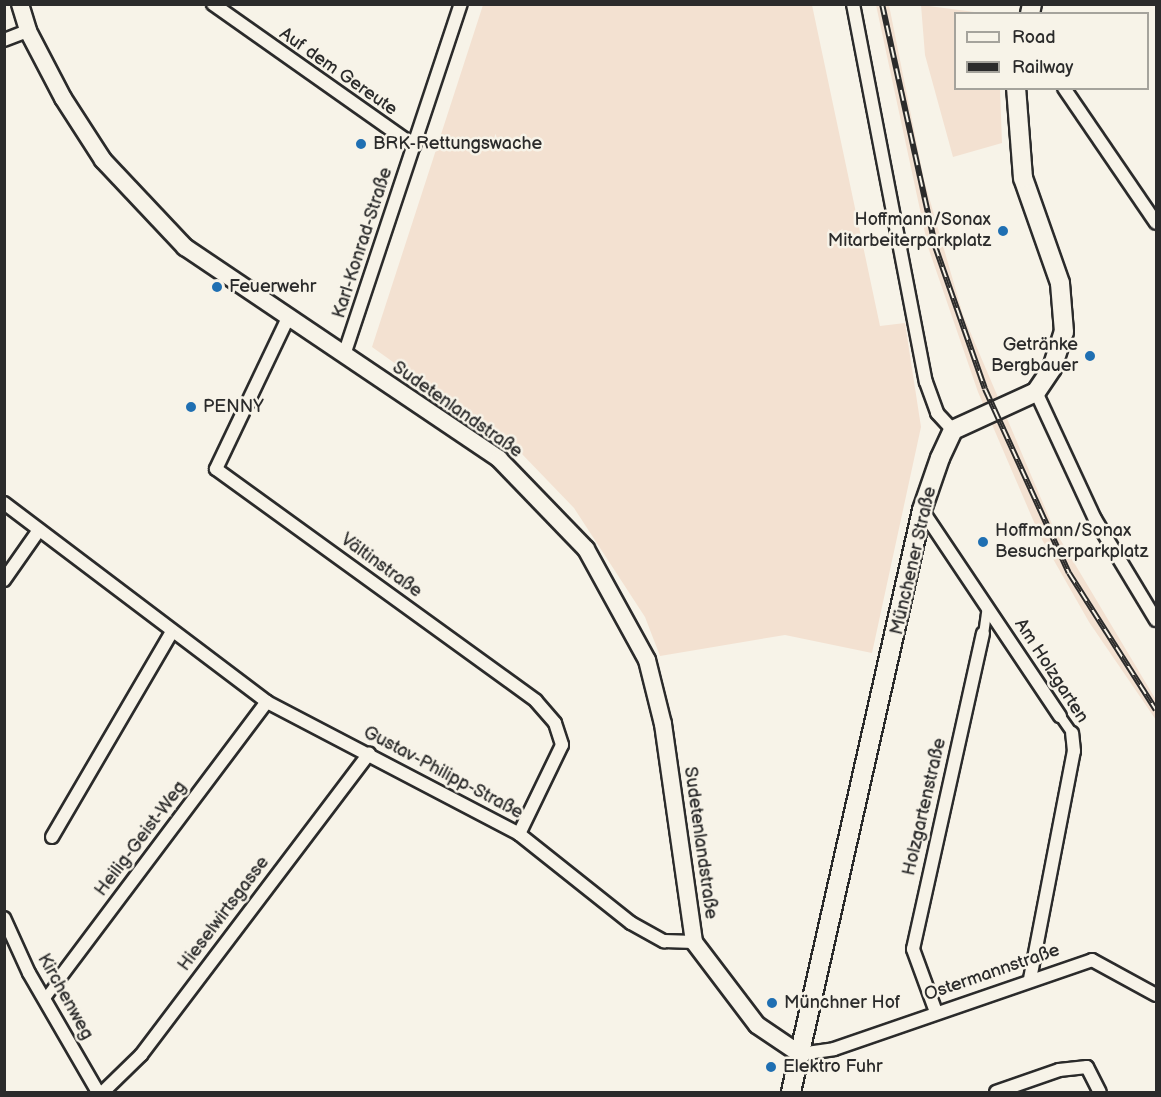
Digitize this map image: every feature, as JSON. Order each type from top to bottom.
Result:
[{"type":"main road","points":[[953,430],[1036,392],[1052,368],[1064,332],[1064,303],[1023,178],[1017,90]]},
{"type":"main road","name":"Münchener Straße","points":[[791,1092],[922,510],[953,430]]},
{"type":"street","name":"Sudetenlandstraße","points":[[20,4],[28,31],[103,160],[185,247],[287,320],[344,355],[499,459],[562,519],[603,576],[647,660],[663,724],[694,942],[758,1025],[800,1054]]},
{"type":"street","name":"Auf dem Gereute","points":[[213,4],[414,146]]},
{"type":"street","name":"Karl-Konrad-Straße","points":[[344,355],[461,4]]},
{"type":"street","points":[[853,4],[926,382],[937,413],[953,430]]},
{"type":"street","points":[[4,40],[28,31]]},
{"type":"street","points":[[1065,90],[1156,223]]},
{"type":"street","name":"Vältinstraße","points":[[287,320],[216,469],[536,701],[555,723],[562,745],[519,834]]},
{"type":"street","points":[[1036,392],[1095,519],[1156,621]]},
{"type":"street","name":"Gustav-Philipp-Straße","points":[[4,502],[267,702],[369,753],[519,834],[631,923],[664,941],[694,942]]},
{"type":"street","name":"Am Holzgarten","points":[[922,510],[1072,733],[1074,751],[1030,979]]},
{"type":"street","points":[[4,580],[39,530]]},
{"type":"street","name":"Holzgartenstraße","points":[[936,1012],[913,949],[987,607]]},
{"type":"street","points":[[52,837],[172,632]]},
{"type":"street","name":"Heilig-Geist-Weg","points":[[44,999],[267,702]]},
{"type":"street","name":"Hieselwirtsgasse","points":[[103,1092],[141,1055],[369,753]]},
{"type":"street","name":"Kirchenweg","points":[[4,918],[44,999],[98,1092]]},
{"type":"street","name":"Ostermannstraße","points":[[800,1054],[823,1053],[1030,979],[1092,960],[1156,995]]},
{"type":"street","points":[[996,1092],[1059,1070],[1087,1067],[1100,1092]]},
{"type":"shaded area","points":[[483,5],[812,5],[880,326],[905,323],[921,427],[872,653],[785,635],[660,656],[645,617],[574,508],[521,453],[372,347]]},
{"type":"shaded area","points":[[876,5],[889,5],[924,180],[963,315],[1054,529],[1156,700],[1156,720],[1089,622],[1040,536],[978,392],[928,247]]},
{"type":"shaded area","points":[[921,5],[974,12],[954,12],[954,90],[1000,90],[1002,143],[953,157],[925,55]]},
{"type":"railway","points":[[882,4],[935,246],[985,389],[1069,573],[1156,710]]},
{"type":"place","name":"BRK-Rettungswache","points":[[361,144]]},
{"type":"place","name":"Hoffmann/Sonax Mitarbeiterparkplatz","points":[[1003,231]]},
{"type":"place","name":"Feuerwehr","points":[[217,287]]},
{"type":"place","name":"Getränke Bergbauer","points":[[1090,356]]},
{"type":"place","name":"PENNY","points":[[191,407]]},
{"type":"place","name":"Hoffmann/Sonax Besucherparkplatz","points":[[983,542]]},
{"type":"place","name":"Münchner Hof","points":[[772,1003]]},
{"type":"place","name":"Elektro Fuhr","points":[[771,1067]]}]
